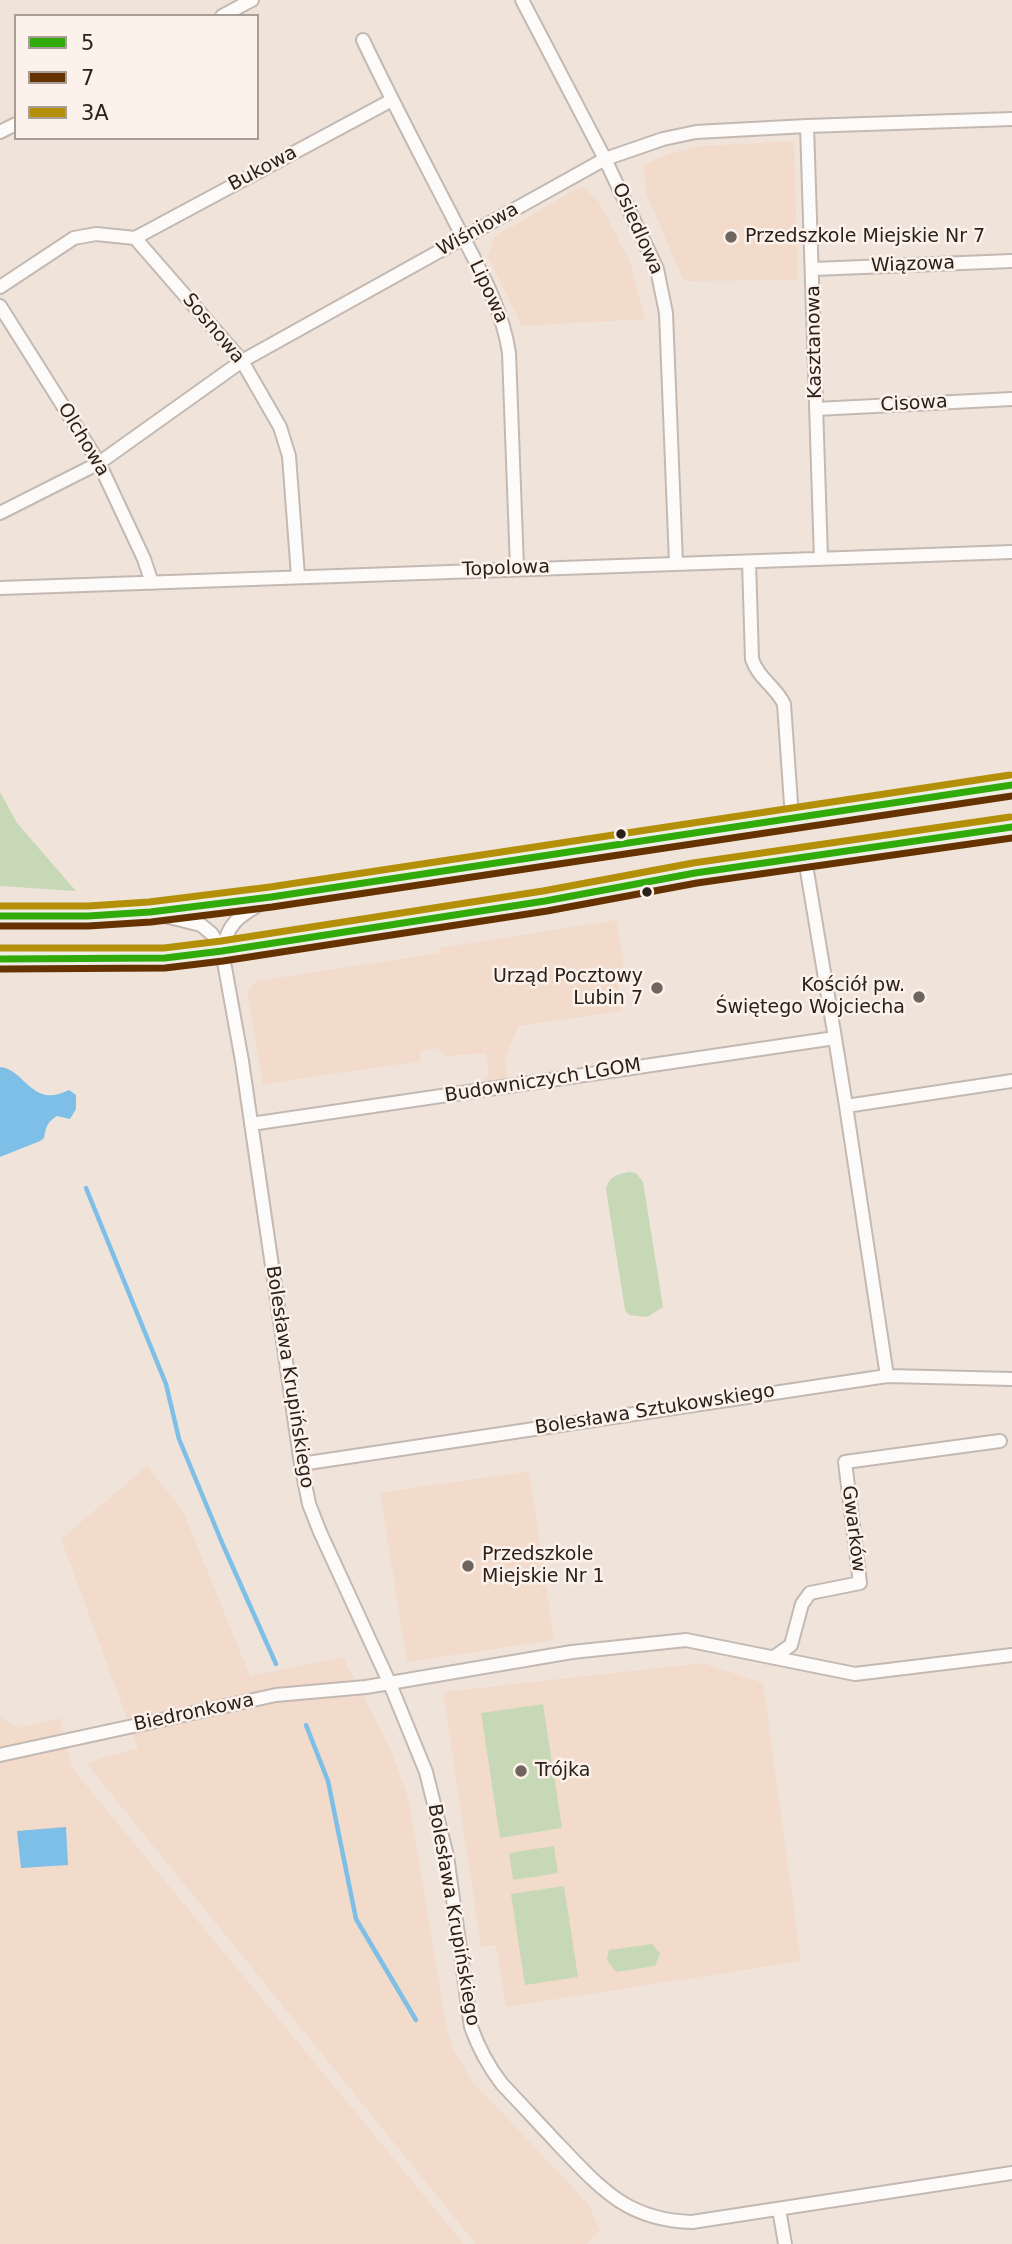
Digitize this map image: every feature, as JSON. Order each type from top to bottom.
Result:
[{"type":"main road","points":[[0,916],[88,916],[150,912],[271,897],[1012,785]]},
{"type":"main road","points":[[0,959],[165,958],[222,951],[531,903],[695,873],[1012,827]]},
{"type":"street","points":[[226,14],[252,0]]},
{"type":"street","name":"Osiedlowa","points":[[522,0],[606,159],[657,269],[666,313],[676,563]]},
{"type":"street","name":"Lipowa","points":[[363,40],[499,311],[506,331],[517,568]]},
{"type":"street","name":"Bukowa","points":[[135,239],[392,100]]},
{"type":"street","name":"Wiśniowa","points":[[0,513],[99,463],[242,361],[606,159],[663,139],[696,132],[1012,119]]},
{"type":"street","name":"Kasztanowa","points":[[807,126],[821,559]]},
{"type":"street","points":[[0,286],[74,238],[83,235],[135,239]]},
{"type":"street","name":"Sosnowa","points":[[135,239],[242,361],[280,427],[289,456],[298,576]]},
{"type":"street","name":"Wiązowa","points":[[813,269],[1012,261]]},
{"type":"street","name":"Olchowa","points":[[0,306],[99,463],[144,559],[152,583]]},
{"type":"street","name":"Cisowa","points":[[816,409],[1012,399]]},
{"type":"street","name":"Topolowa","points":[[0,588],[1012,552]]},
{"type":"street","points":[[749,562],[752,659],[755,669],[779,694],[784,704],[792,818]]},
{"type":"street","points":[[804,859],[846,1106],[887,1376]]},
{"type":"street","points":[[222,951],[226,934],[232,925],[271,897]]},
{"type":"street","points":[[150,912],[201,925],[212,934],[222,951]]},
{"type":"street","name":"Bolesława Krupińskiego","points":[[222,951],[251,1124],[300,1464],[309,1504],[390,1684],[426,1772],[447,1856],[471,2027],[488,2067],[605,2192],[630,2207],[660,2219],[684,2221],[779,2209],[1012,2172]]},
{"type":"street","name":"Budowniczych LGOM","points":[[251,1124],[835,1038]]},
{"type":"street","points":[[846,1106],[1012,1081]]},
{"type":"street","name":"Bolesława Sztukowskiego","points":[[300,1464],[887,1376],[1012,1379]]},
{"type":"street","name":"Gwarków","points":[[774,1657],[791,1645],[802,1604],[810,1594],[860,1583],[845,1462],[1000,1441]]},
{"type":"street","points":[[390,1684],[572,1652],[686,1640],[855,1674],[1012,1655]]},
{"type":"street","name":"Biedronkowa","points":[[0,1755],[276,1695],[390,1684]]},
{"type":"street","points":[[779,2209],[785,2244]]},
{"type":"shaded area","name":"Przedszkole Miejskie Nr 7","points":[[794,141],[798,280],[684,281],[646,193],[643,165],[668,154],[701,146]]},
{"type":"shaded area","points":[[582,186],[599,202],[630,262],[645,319],[522,326],[488,257],[494,237]]},
{"type":"shaded area","points":[[617,920],[624,968],[616,970],[622,1011],[518,1026],[505,1058],[508,1079],[483,1082],[489,1074],[486,1053],[446,1056],[438,1048],[420,1051],[421,1061],[263,1084],[247,993],[256,981],[440,953],[439,948]]},
{"type":"shaded area","points":[[147,1466],[183,1511],[250,1676],[343,1657],[391,1750],[409,1800],[447,2031],[454,2051],[472,2081],[589,2205],[600,2231],[586,2244],[476,2244],[86,1763],[138,1748],[61,1539]]},
{"type":"shaded area","name":"Przedszkole Miejskie Nr 1","points":[[529,1471],[554,1640],[407,1662],[380,1493]]},
{"type":"shaded area","points":[[703,1663],[763,1683],[801,1961],[506,2007],[496,1945],[481,1947],[443,1692]]},
{"type":"shaded area","points":[[0,1717],[17,1728],[60,1718],[72,1768],[464,2244],[0,2244]]},
{"type":"green space","points":[[0,792],[17,823],[76,891],[0,886]]},
{"type":"green space","points":[[629,1172],[636,1173],[643,1182],[663,1307],[647,1317],[629,1315],[625,1310],[606,1189],[614,1177]]},
{"type":"green space","name":"Trójka","points":[[543,1704],[562,1828],[500,1838],[481,1713]]},
{"type":"green space","points":[[554,1846],[558,1873],[513,1880],[509,1853]]},
{"type":"green space","points":[[564,1886],[578,1977],[525,1985],[511,1894]]},
{"type":"green space","points":[[652,1944],[660,1954],[655,1966],[616,1972],[607,1960],[609,1950]]},
{"type":"water","points":[[0,1067],[13,1072],[31,1088],[45,1095],[69,1090],[76,1095],[76,1109],[70,1119],[57,1116],[51,1120],[44,1138],[40,1141],[0,1157]]},
{"type":"water","points":[[66,1827],[68,1865],[21,1868],[17,1831]]},
{"type":"waterway","points":[[86,1188],[166,1384],[179,1439],[276,1664]]},
{"type":"waterway","points":[[306,1725],[328,1781],[356,1919],[416,2020]]},
{"type":"transit line","points":[[0,906],[88,906],[149,902],[270,887],[1010,775]]},
{"type":"transit line","name":"5","points":[[0,916],[88,916],[150,912],[271,897],[1012,785]]},
{"type":"transit line","name":"7","points":[[0,926],[88,926],[151,922],[272,907],[1012,796]]},
{"type":"transit line","name":"3A","points":[[0,948],[164,948],[221,941],[543,891],[693,863],[1010,817]]},
{"type":"transit line","name":"5","points":[[0,959],[165,958],[222,951],[545,901],[695,873],[1012,827]]},
{"type":"transit line","name":"7","points":[[0,969],[165,968],[223,961],[547,911],[697,883],[1012,838]]},
{"type":"place","name":"Przedszkole Miejskie Nr 7","points":[[731,237]]},
{"type":"place","name":"Urząd Pocztowy Lubin 7","points":[[657,988]]},
{"type":"place","name":"Kościół pw. Świętego Wojciecha","points":[[919,997]]},
{"type":"place","name":"Przedszkole Miejskie Nr 1","points":[[468,1566]]},
{"type":"place","name":"Trójka","points":[[521,1771]]}]
